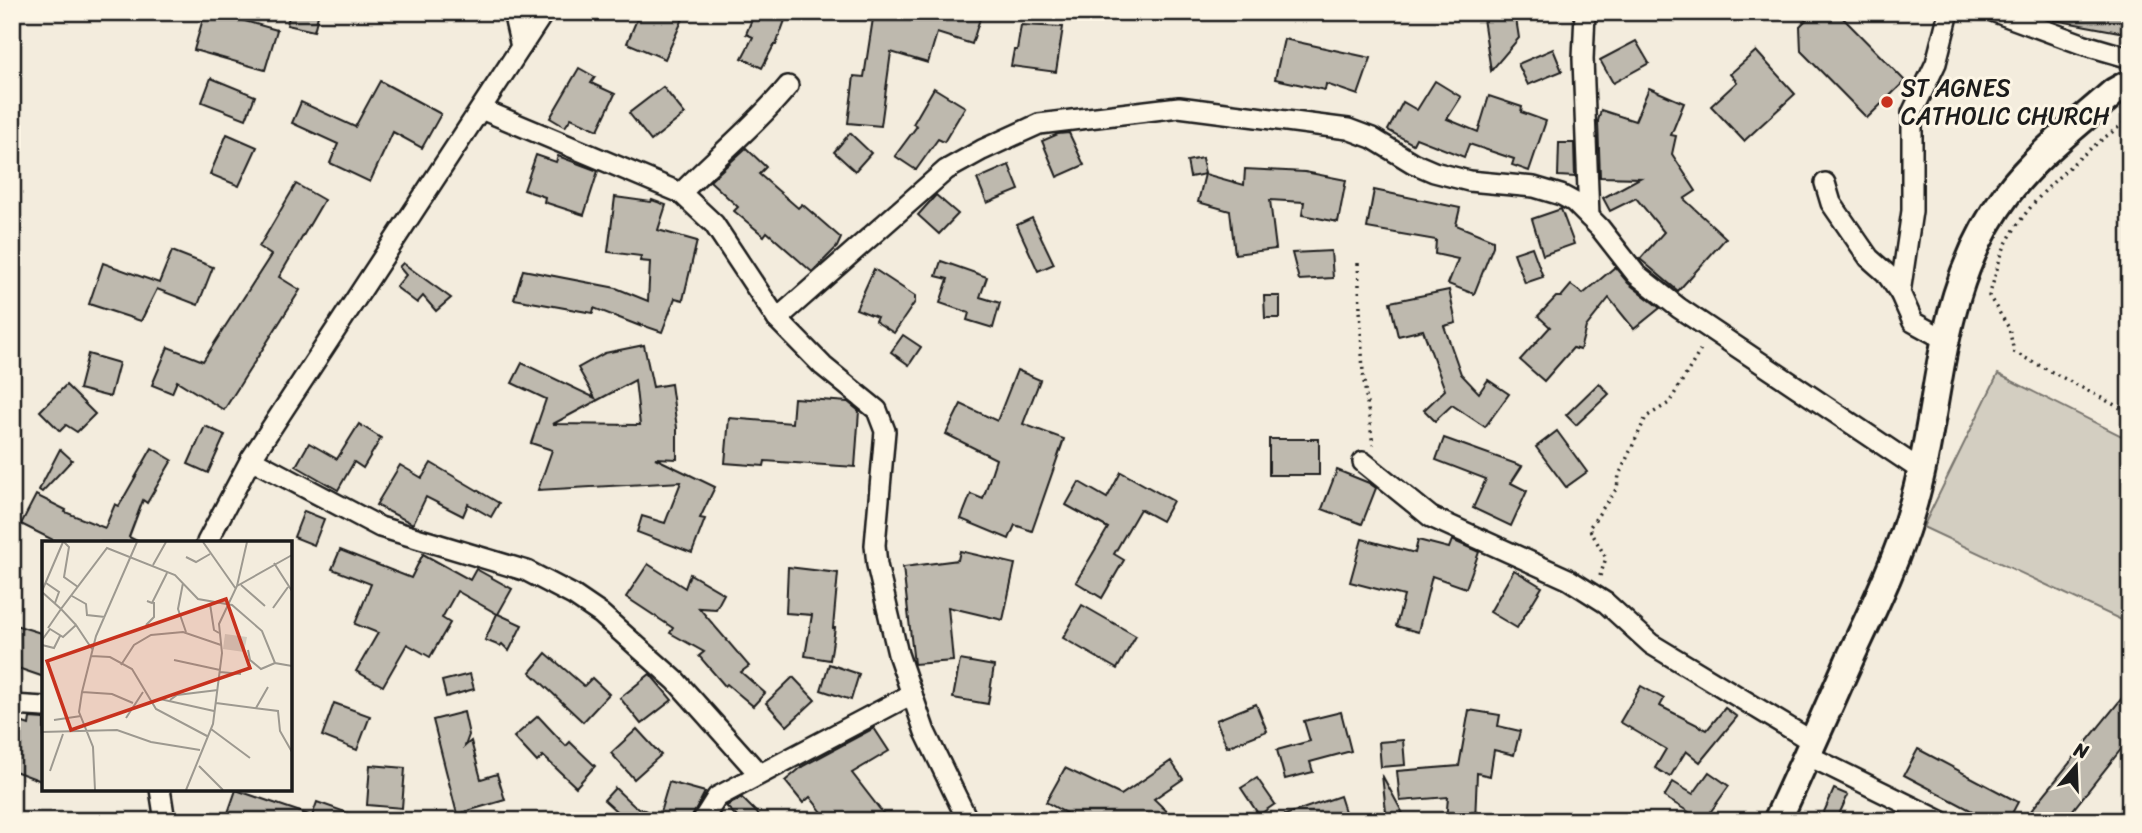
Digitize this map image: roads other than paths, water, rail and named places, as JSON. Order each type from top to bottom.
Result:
[{"type":"main road","points":[[1777,821],[1895,559],[1922,471],[1944,339],[1959,284],[1975,246],[2006,194],[2029,167],[2114,92],[2130,83]]},
{"type":"street","points":[[513,12],[521,47]]},
{"type":"street","points":[[208,541],[251,459],[544,12]]},
{"type":"street","points":[[1585,12],[1583,59],[1589,217]]},
{"type":"street","points":[[1900,293],[1912,211],[1912,113],[1936,62],[1949,12]]},
{"type":"street","points":[[1995,12],[2082,44],[2130,58]]},
{"type":"street","points":[[681,193],[765,113],[788,86]]},
{"type":"street","points":[[777,319],[946,170],[1039,124],[1179,107],[1348,129],[1371,138],[1434,172],[1469,181],[1534,187],[1574,202],[1636,274],[1679,308],[1922,471]]},
{"type":"street","points":[[481,109],[681,193],[714,224],[777,319],[823,366],[877,410],[885,431],[875,545],[898,654],[931,746],[968,821]]},
{"type":"street","points":[[1825,183],[1831,203],[1869,258],[1886,273],[1900,293],[1913,322],[1944,339]]},
{"type":"street","points":[[251,459],[380,527],[418,541],[527,571],[573,595],[601,614],[676,681],[759,774]]},
{"type":"street","points":[[1363,462],[1432,517],[1568,579],[1600,599],[1651,644],[1810,749],[1941,821]]},
{"type":"street","points":[[702,821],[716,797],[912,694]]},
{"type":"street","points":[[12,705],[42,707]]},
{"type":"street","points":[[160,791],[164,821]]},
{"type":"place","name":"ST AGNES CATHOLIC CHURCH","points":[[1887,102]]}]
